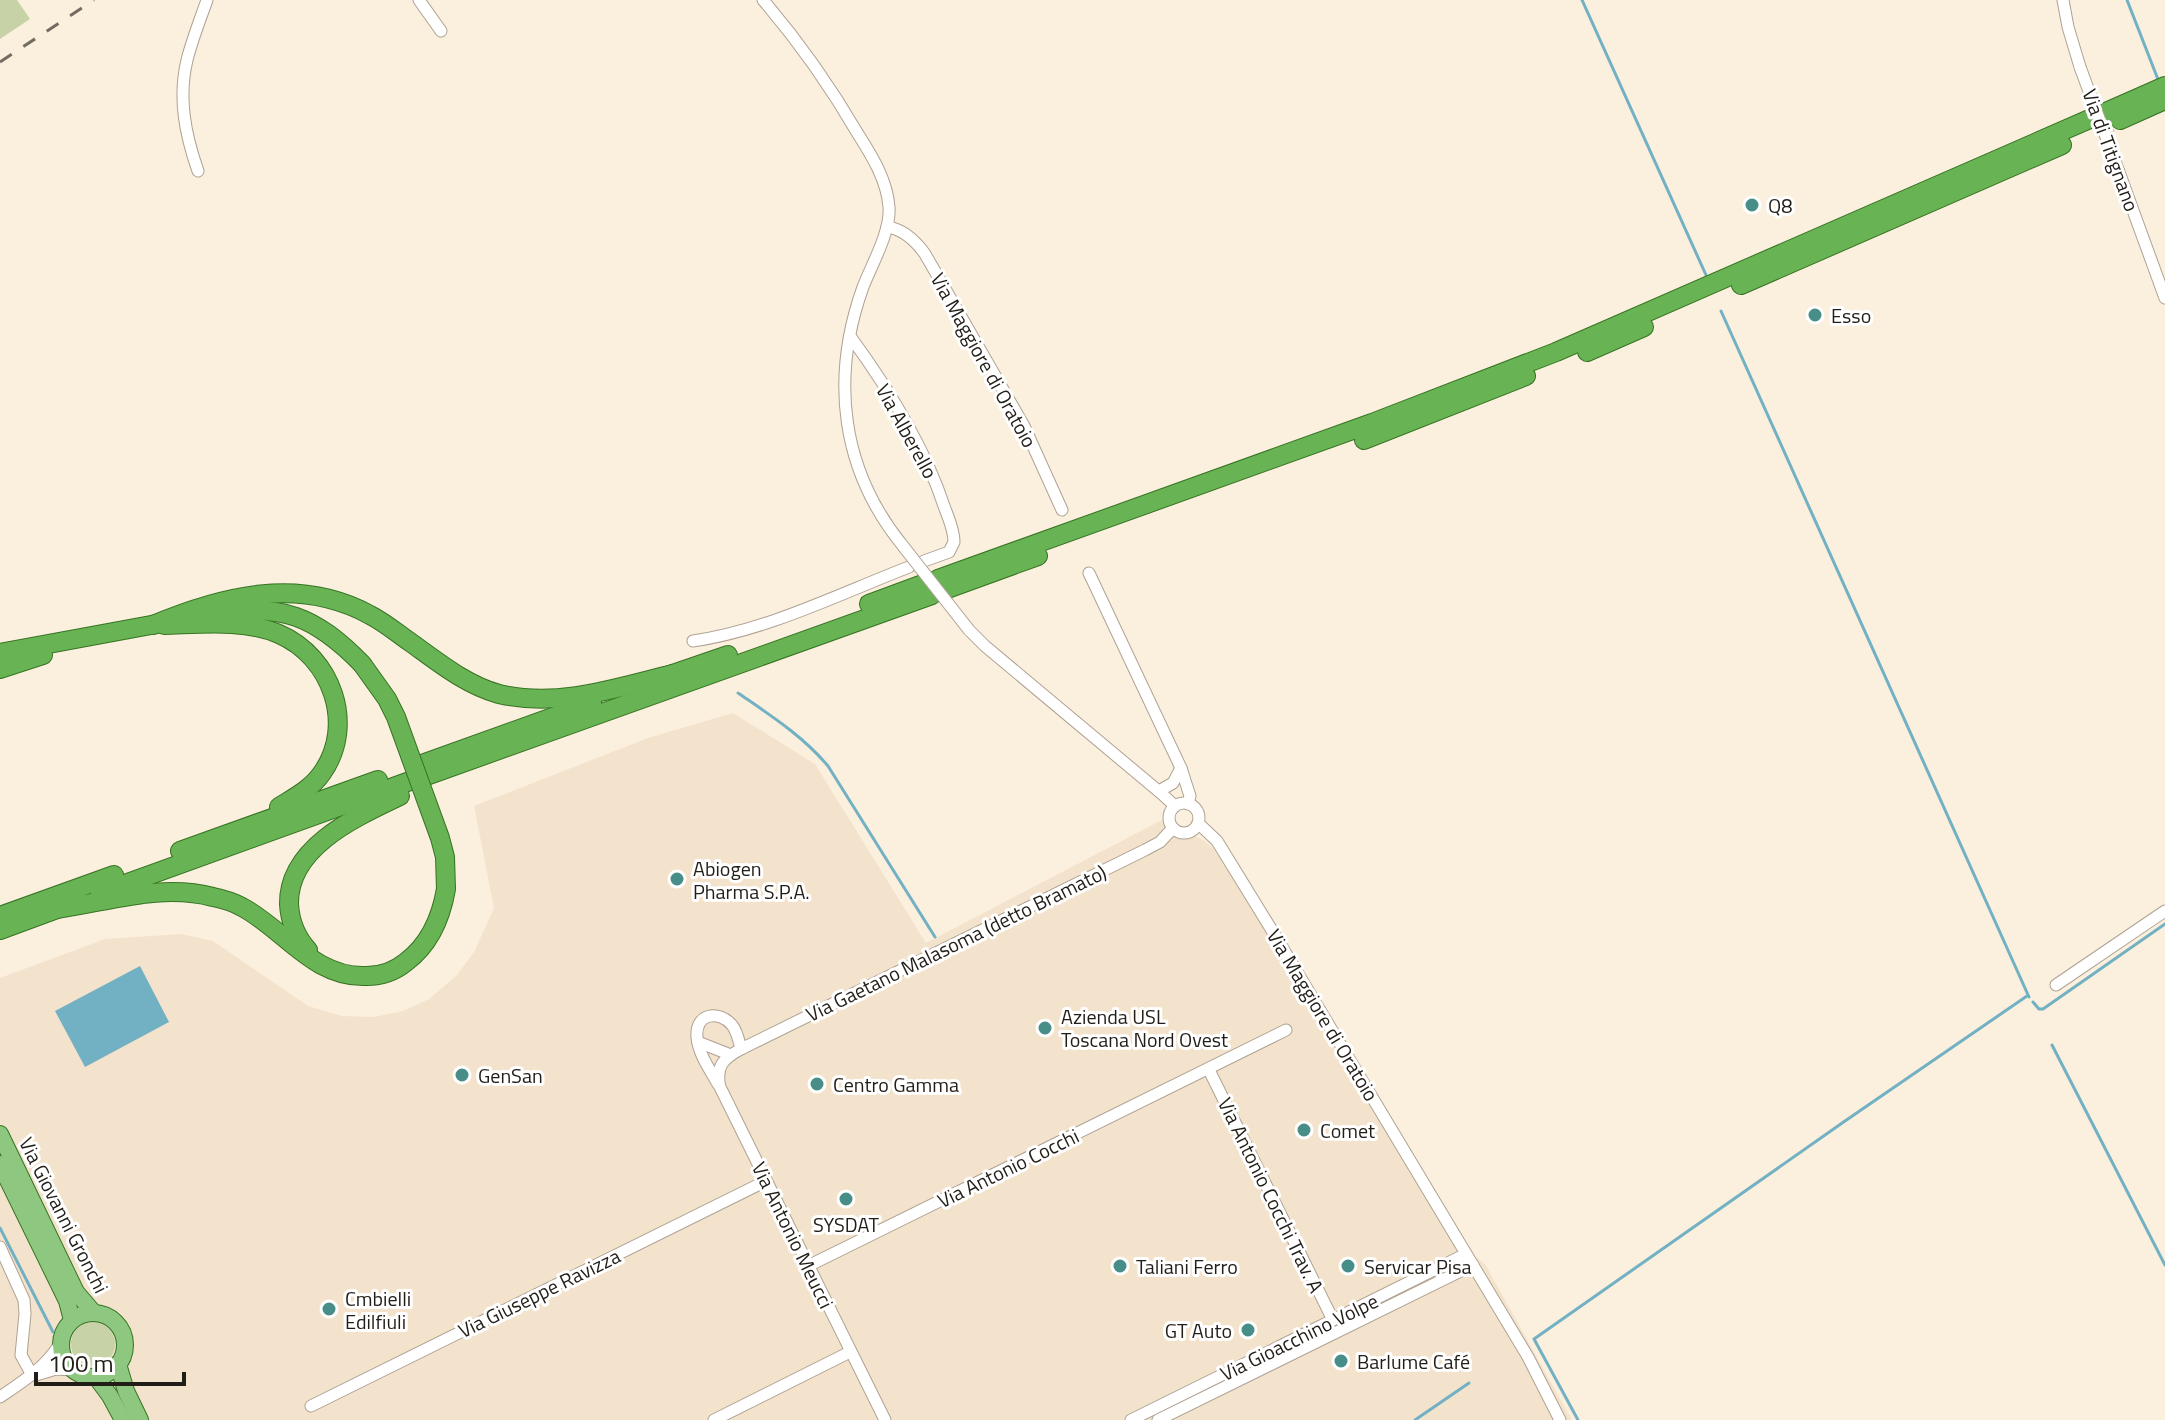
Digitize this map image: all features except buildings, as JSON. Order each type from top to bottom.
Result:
[{"type":"highway","points":[[43,910],[417,777],[673,674],[935,587],[1387,431],[1473,398],[1614,341],[2159,96]]},
{"type":"highway","points":[[0,930],[231,833],[453,766],[935,587]]},
{"type":"highway","points":[[153,625],[183,613],[250,595],[293,593],[331,600],[370,615],[458,676],[498,694],[537,699],[564,698],[673,674]]},
{"type":"highway","points":[[0,653],[235,611],[272,611],[304,619],[348,649],[387,699],[440,838],[446,863],[446,889],[439,919],[428,939],[400,967],[387,973],[361,977],[328,968],[295,948],[240,906],[207,895],[178,891],[153,893],[0,916]]},
{"type":"highway","points":[[153,625],[234,624],[264,629],[280,634],[304,650],[329,680],[338,731],[331,758],[323,772],[303,793],[231,833]]},
{"type":"highway","points":[[0,641],[57,633],[103,634]]},
{"type":"highway","points":[[0,669],[61,651],[103,634]]},
{"type":"highway","points":[[328,968],[299,939],[290,919],[290,891],[299,866],[326,838],[417,777]]},
{"type":"main road","name":"Via Giovanni Gronchi","points":[[0,1134],[76,1292],[94,1313]]},
{"type":"main road","name":"Via Giovanni Gronchi","points":[[0,1164],[67,1301],[72,1320]]},
{"type":"main road","points":[[94,1313],[111,1319],[122,1333],[124,1352],[110,1372],[96,1377],[72,1370],[65,1361],[61,1342],[64,1330],[72,1320],[94,1313]]},
{"type":"main road","points":[[118,1364],[126,1391],[140,1420]]},
{"type":"main road","points":[[96,1377],[123,1420]]},
{"type":"street","points":[[198,171],[189,145],[183,101],[187,59],[207,0]]},
{"type":"street","points":[[419,0],[441,31]]},
{"type":"street","points":[[763,0],[820,73],[869,152],[882,176],[887,194],[887,227],[856,308],[846,362],[845,396],[852,450],[870,499],[882,519],[969,630],[1175,806]]},
{"type":"street","name":"Via di Titignano","points":[[2063,0],[2080,67],[2165,298]]},
{"type":"street","name":"Via Maggiore di Oratoio","points":[[887,227],[903,232],[925,254],[1024,426],[1062,510]]},
{"type":"street","name":"Via Alberello","points":[[850,336],[918,444],[943,502],[954,542],[949,552],[924,561]]},
{"type":"street","points":[[693,641],[724,637],[909,567]]},
{"type":"street","name":"Via Maggiore di Oratoio","points":[[1089,573],[1181,768],[1190,796],[1188,804],[1196,809],[1198,823],[1217,841],[1257,906],[1528,1357],[1560,1420]]},
{"type":"street","points":[[1159,791],[1173,783],[1181,768]]},
{"type":"street","points":[[1188,804],[1175,806],[1170,814],[1173,828],[1187,832],[1198,823]]},
{"type":"street","name":"Via Gaetano Malasoma (detto Bramato)","points":[[735,1052],[1145,850],[1160,842],[1173,828]]},
{"type":"street","points":[[2056,985],[2165,911]]},
{"type":"street","points":[[720,1087],[719,1068],[735,1052],[737,1034],[732,1025],[716,1015],[700,1021],[697,1027],[698,1042],[735,1052]]},
{"type":"street","name":"Via Antonio Cocchi","points":[[808,1266],[1286,1030]]},
{"type":"street","name":"Via Antonio Meucci","points":[[698,1042],[708,1068],[885,1420]]},
{"type":"street","name":"Via Antonio Cocchi Trav. A","points":[[1209,1070],[1333,1320]]},
{"type":"street","name":"Via Giuseppe Ravizza","points":[[311,1406],[766,1181]]},
{"type":"street","points":[[0,1247],[24,1300],[21,1355],[32,1375]]},
{"type":"street","name":"Via Gioacchino Volpe","points":[[1131,1420],[1466,1254]]},
{"type":"street","name":"Via Gioacchino Volpe","points":[[1158,1420],[1473,1265]]},
{"type":"street","points":[[0,1397],[47,1362],[61,1342]]},
{"type":"street","points":[[714,1420],[850,1352]]},
{"type":"street","points":[[32,1375],[56,1369],[72,1370]]},
{"type":"shaded area","points":[[733,713],[815,764],[926,943],[1162,820],[1213,848],[1268,933],[1452,1238],[1485,1264],[1572,1420],[0,1420],[0,978],[105,939],[181,934],[213,941],[308,1006],[342,1016],[374,1017],[403,1011],[429,999],[457,975],[474,952],[494,908],[474,806],[648,738]]},
{"type":"green space","points":[[0,0],[17,0],[30,19],[0,39]]},
{"type":"green space","points":[[93,1322],[108,1329],[115,1344],[108,1359],[93,1366],[78,1359],[71,1344],[78,1329]]},
{"type":"water","points":[[140,966],[169,1022],[85,1067],[55,1011]]},
{"type":"waterway","points":[[1582,0],[1706,275]]},
{"type":"waterway","points":[[2127,0],[2159,82]]},
{"type":"waterway","points":[[1721,311],[2029,997]]},
{"type":"waterway","points":[[738,693],[797,736],[828,766],[935,937]]},
{"type":"waterway","points":[[2033,1002],[2043,1009],[2165,924]]},
{"type":"waterway","points":[[1578,1420],[1534,1339],[2027,996]]},
{"type":"waterway","points":[[2052,1045],[2165,1265]]},
{"type":"waterway","points":[[0,1228],[53,1332]]},
{"type":"waterway","points":[[1415,1420],[1469,1383]]},
{"type":"tunnel","points":[[2096,130],[2111,123]]},
{"type":"railway","points":[[0,62],[94,0]]},
{"type":"place","name":"Q8","points":[[1752,205]]},
{"type":"place","name":"Esso","points":[[1815,315]]},
{"type":"place","name":"Abiogen Pharma S.P.A.","points":[[677,879]]},
{"type":"place","name":"Azienda USL Toscana Nord Ovest","points":[[1045,1028]]},
{"type":"place","name":"GenSan","points":[[462,1075]]},
{"type":"place","name":"Centro Gamma","points":[[817,1084]]},
{"type":"place","name":"Comet","points":[[1304,1130]]},
{"type":"place","name":"SYSDAT","points":[[846,1199]]},
{"type":"place","name":"Taliani Ferro","points":[[1120,1266]]},
{"type":"place","name":"Servicar Pisa","points":[[1348,1266]]},
{"type":"place","name":"Cmbielli Edilfiuli","points":[[329,1309]]},
{"type":"place","name":"GT Auto","points":[[1248,1330]]},
{"type":"place","name":"Barlume Café","points":[[1341,1361]]}]
